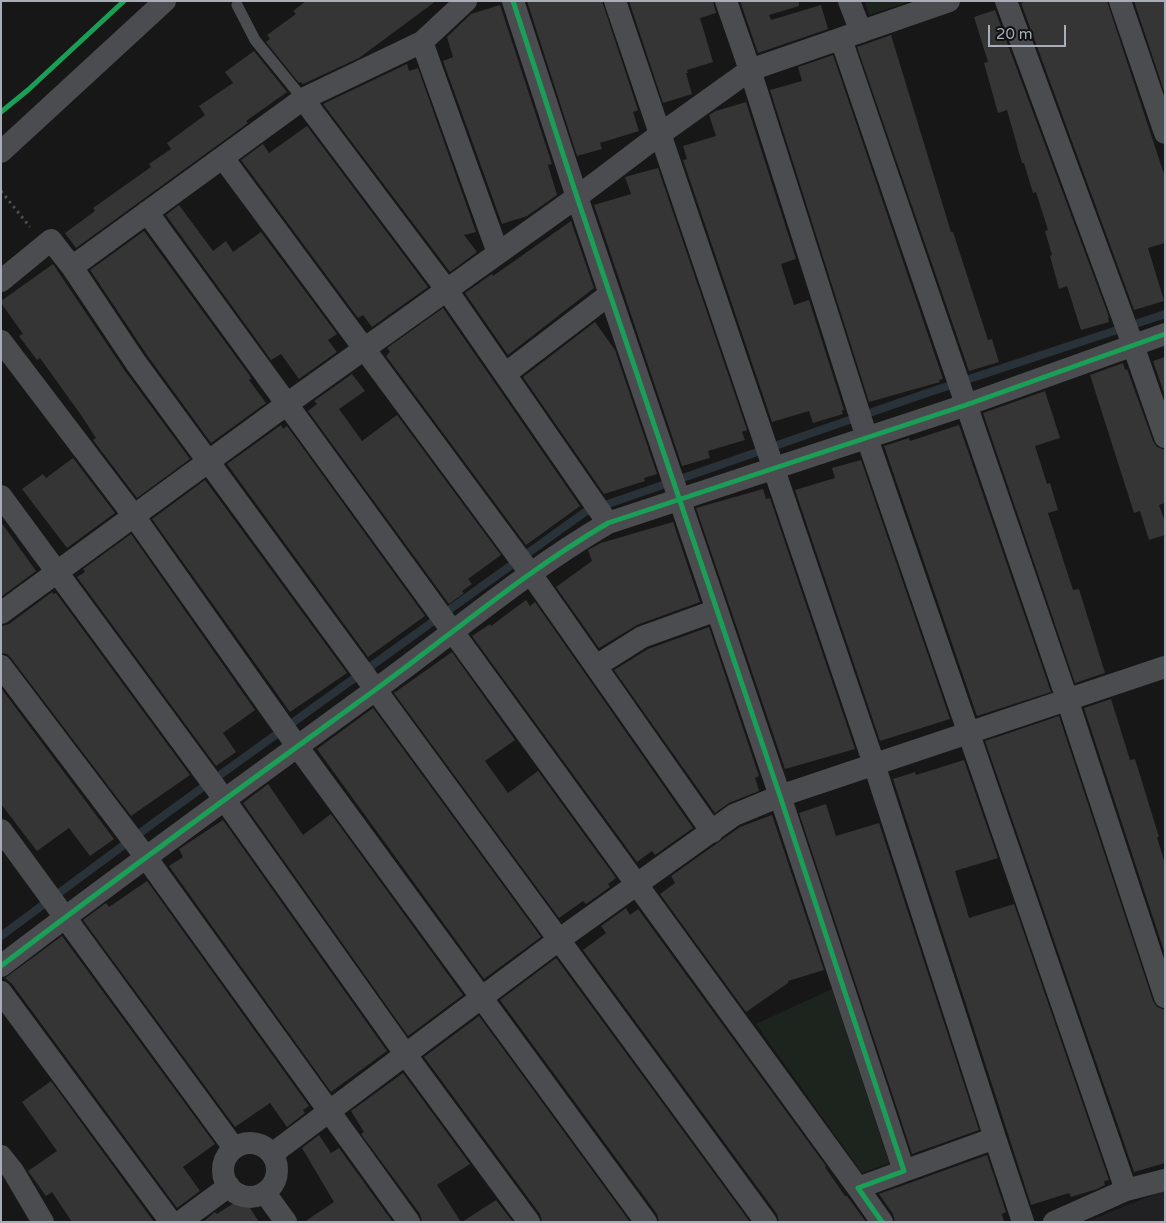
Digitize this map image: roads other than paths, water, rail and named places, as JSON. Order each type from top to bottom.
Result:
[{"type":"street","points":[[1,152],[165,1]]},
{"type":"street","points":[[72,267],[303,99],[422,42],[466,1]]},
{"type":"street","points":[[513,1],[577,198],[780,796],[904,1171]]},
{"type":"street","points":[[615,1],[874,764],[1023,1222]]},
{"type":"street","points":[[726,1],[750,70],[867,438],[1126,1190]]},
{"type":"street","points":[[849,1],[851,36],[966,405],[1068,699],[1165,997]]},
{"type":"street","points":[[1,613],[446,289],[577,198],[659,135],[750,70],[949,1]]},
{"type":"street","points":[[1006,1],[1133,344],[1165,437]]},
{"type":"street","points":[[1120,1],[1165,133]]},
{"type":"street","points":[[422,42],[498,253]]},
{"type":"street","points":[[303,99],[446,289],[608,523]]},
{"type":"street","points":[[223,158],[531,574],[712,832]]},
{"type":"street","points":[[147,212],[638,884],[882,1222]]},
{"type":"street","points":[[1,281],[51,240],[72,267],[136,363],[766,1222]]},
{"type":"street","points":[[505,374],[610,294]]},
{"type":"street","points":[[1,966],[145,856],[375,690],[531,574],[571,545],[608,523],[966,405],[1165,334]]},
{"type":"street","points":[[1,341],[134,516],[297,746],[646,1222]]},
{"type":"street","points":[[1,496],[224,799],[406,1055],[529,1222]]},
{"type":"street","points":[[596,666],[642,637],[717,610]]},
{"type":"street","points":[[1,666],[145,856],[409,1222]]},
{"type":"street","points":[[272,1154],[560,939],[734,816],[780,796],[1165,667]]},
{"type":"street","points":[[1,830],[234,1148]]},
{"type":"street","points":[[1,992],[171,1222]]},
{"type":"street","points":[[858,1188],[995,1138]]},
{"type":"street","points":[[241,1144],[258,1144],[272,1154],[276,1162],[276,1179],[265,1193],[249,1197],[241,1196],[229,1186],[224,1178],[224,1162],[234,1148],[241,1144]]},
{"type":"street","points":[[1,1156],[13,1171],[43,1222]]},
{"type":"street","points":[[1054,1222],[1126,1190],[1165,1180]]},
{"type":"street","points":[[180,1222],[229,1186]]},
{"type":"street","points":[[265,1193],[286,1222]]},
{"type":"lane","points":[[237,4],[255,40],[303,99]]},
{"type":"waterway","points":[[1,936],[163,816],[585,512],[924,394],[1165,314]]}]
